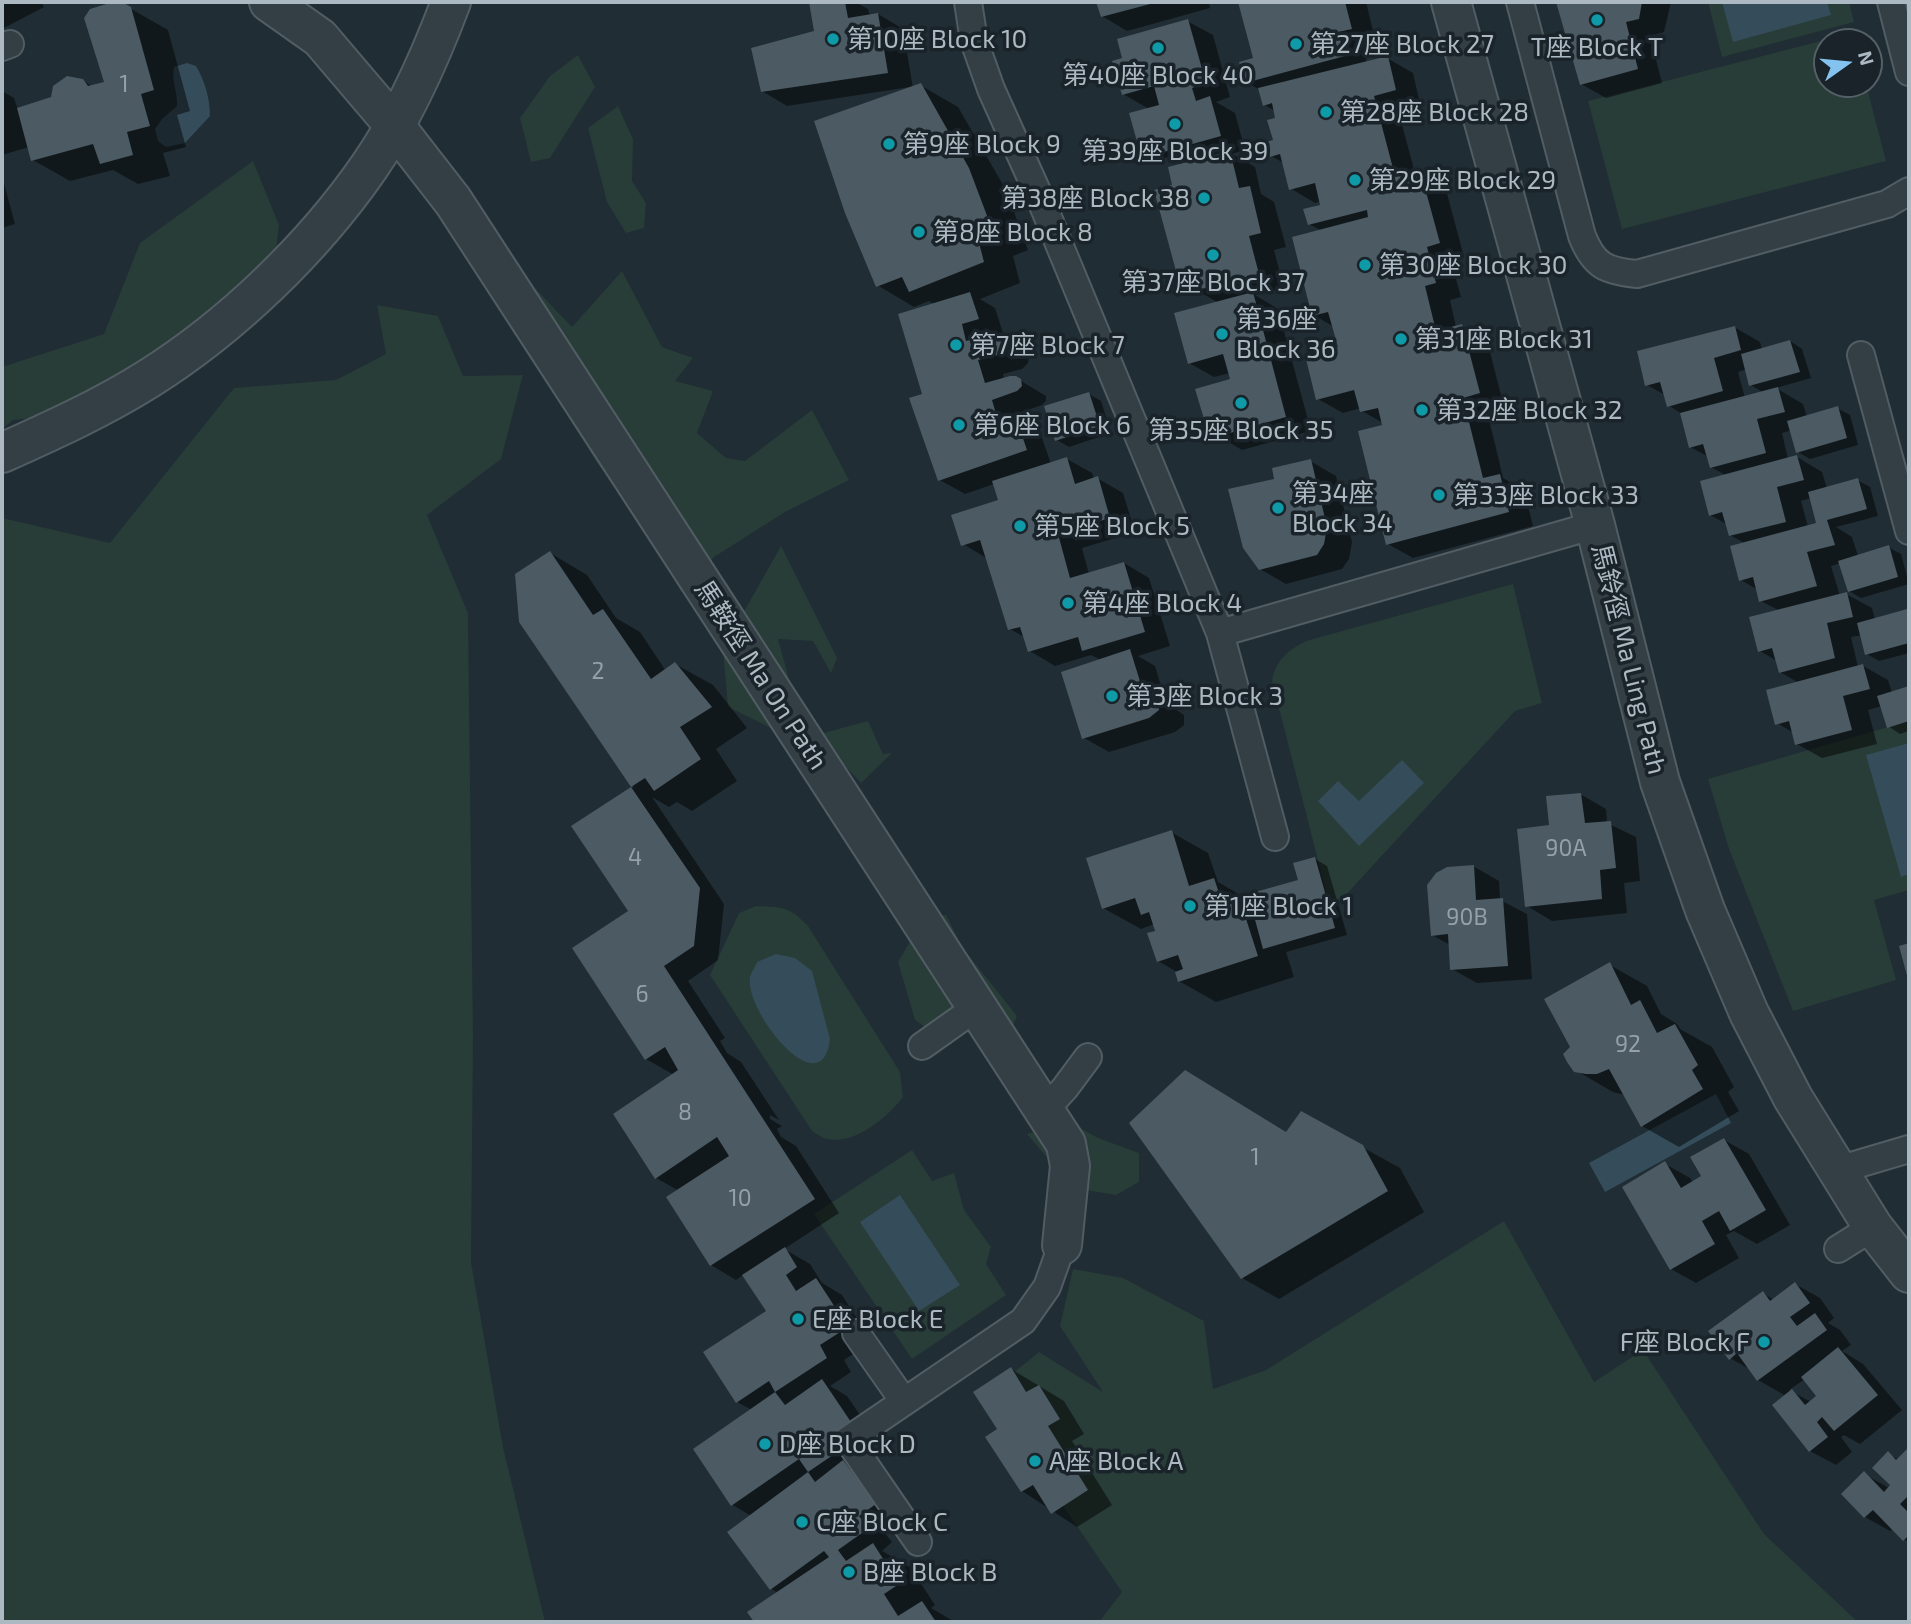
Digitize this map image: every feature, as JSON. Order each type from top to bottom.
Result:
[{"type":"street","name":"馬鞍徑 Ma On Path","points":[[270,2],[320,38],[394,125],[453,201],[1066,1144],[1070,1166],[1062,1245]]},
{"type":"street","points":[[2,453],[148,379],[222,324],[279,273],[338,208],[369,167],[424,67],[451,2]]},
{"type":"street","name":"馬鈴徑 Ma Ling Path","points":[[1451,2],[1595,525],[1660,782],[1704,910],[1749,1013],[1793,1098],[1873,1227],[1909,1273]]},
{"type":"lane","points":[[968,2],[974,41],[991,89],[1040,198],[1220,633],[1275,837]]},
{"type":"lane","points":[[1520,2],[1582,236],[1590,254],[1601,266],[1637,274],[1887,204],[1909,191]]},
{"type":"lane","points":[[1891,2],[1909,72]]},
{"type":"lane","points":[[1861,355],[1909,531]]},
{"type":"lane","points":[[1220,633],[1595,525]]},
{"type":"lane","points":[[922,1046],[977,1007]]},
{"type":"lane","points":[[1044,1111],[1088,1056]]},
{"type":"lane","points":[[1838,1170],[1909,1149]]},
{"type":"lane","points":[[1838,1249],[1873,1227]]},
{"type":"lane","points":[[918,1542],[848,1440],[1023,1321],[1047,1287],[1062,1245]]},
{"type":"lane","points":[[856,1333],[904,1400]]},
{"type":"green space","points":[[1708,2],[1849,2],[1854,22],[1831,28],[1813,28],[1813,33],[1722,57]]},
{"type":"green space","points":[[1813,43],[1813,98],[1870,98],[1886,161],[1622,229],[1588,101]]},
{"type":"green space","points":[[578,55],[595,87],[550,158],[531,162],[520,118],[550,76]]},
{"type":"green space","points":[[618,106],[633,139],[632,181],[646,203],[644,228],[626,233],[607,202],[588,128]]},
{"type":"green space","points":[[253,161],[279,225],[275,258],[234,306],[82,413],[13,420],[2,429],[2,367],[104,334],[140,243]]},
{"type":"green space","points":[[622,271],[662,347],[693,358],[675,381],[713,391],[697,433],[726,458],[745,461],[812,410],[849,480],[785,512],[714,557],[681,592],[664,559],[596,461],[530,357],[532,285],[572,327]]},
{"type":"green space","points":[[377,305],[438,316],[463,376],[523,375],[501,459],[427,515],[468,613],[473,1036],[471,1262],[503,1447],[545,1622],[2,1622],[2,518],[110,543],[234,388],[336,380],[386,354]]},
{"type":"green space","points":[[781,546],[837,658],[831,673],[813,641],[778,639],[793,694],[775,730],[728,707],[722,639],[742,615]]},
{"type":"green space","points":[[1513,584],[1542,703],[1515,711],[1331,911],[1272,681],[1279,662],[1288,652],[1306,641]]},
{"type":"green space","points":[[868,721],[883,754],[892,753],[861,783],[816,735]]},
{"type":"green space","points":[[1909,721],[1909,890],[1874,900],[1896,980],[1793,1011],[1729,849],[1708,779]]},
{"type":"green space","points":[[756,906],[785,909],[808,926],[900,1072],[903,1097],[880,1121],[859,1134],[838,1140],[825,1138],[812,1131],[710,975],[739,913]]},
{"type":"green space","points":[[946,915],[962,947],[1017,1016],[1009,1034],[973,1025],[950,1045],[915,1020],[898,962],[914,935],[931,916]]},
{"type":"green space","points":[[1071,1123],[1098,1138],[1139,1153],[1139,1182],[1116,1195],[1086,1190],[1062,1175],[1027,1134]]},
{"type":"green space","points":[[912,1150],[932,1181],[954,1173],[964,1210],[991,1247],[986,1264],[1006,1295],[912,1359],[814,1214]]},
{"type":"green space","points":[[1504,1221],[1594,1382],[1643,1350],[1764,1534],[1858,1622],[1099,1622],[1122,1592],[1048,1484],[1012,1374],[1039,1352],[1103,1392],[1060,1326],[1073,1269],[1123,1278],[1204,1321],[1213,1389],[1266,1370]]},
{"type":"water","points":[[1722,2],[1827,2],[1831,15],[1733,42]]},
{"type":"water","points":[[187,63],[196,66],[202,78],[210,116],[185,143],[166,147],[158,141],[155,129],[177,106],[174,67]]},
{"type":"water","points":[[1909,743],[1909,874],[1901,877],[1866,755]]},
{"type":"water","points":[[1402,760],[1424,783],[1359,846],[1318,801],[1338,781],[1359,801]]},
{"type":"water","points":[[776,954],[795,958],[812,971],[830,1039],[824,1058],[813,1063],[800,1059],[785,1047],[759,1011],[751,992],[750,977],[757,962]]},
{"type":"water","points":[[1716,1094],[1731,1123],[1605,1192],[1589,1163]]},
{"type":"water","points":[[900,1195],[960,1285],[919,1311],[860,1222]]},
{"type":"building","points":[[122,2],[131,7],[154,90],[141,94],[150,126],[127,132],[133,155],[100,164],[93,144],[31,161],[17,108],[51,97],[53,86],[67,76],[83,79],[88,86],[104,82],[84,18],[90,9]]},
{"type":"building","name":"第10座 Block 10","points":[[809,2],[845,2],[848,18],[878,13],[888,73],[761,92],[751,48],[814,31]]},
{"type":"building","points":[[1096,2],[1154,2],[1154,3],[1101,17]]},
{"type":"building","name":"第27座 Block 27","points":[[1238,2],[1345,2],[1352,29],[1338,32],[1345,56],[1245,83],[1239,62],[1253,58]]},
{"type":"building","points":[[1556,2],[1642,2],[1639,19],[1626,22],[1638,69],[1580,85]]},
{"type":"building","points":[[1188,19],[1206,83],[1192,88],[1196,101],[1210,96],[1221,136],[1164,152],[1160,139],[1138,145],[1129,113],[1159,105],[1154,86],[1122,95],[1112,61],[1122,58],[1117,39]]},
{"type":"building","points":[[1388,56],[1396,90],[1374,96],[1395,176],[1420,170],[1440,243],[1427,247],[1436,283],[1425,286],[1436,331],[1462,324],[1480,393],[1463,398],[1483,478],[1500,474],[1509,512],[1386,545],[1358,431],[1382,425],[1378,408],[1360,412],[1354,390],[1316,400],[1305,355],[1338,347],[1328,312],[1312,316],[1292,237],[1368,217],[1367,210],[1308,225],[1303,209],[1320,205],[1315,183],[1289,190],[1280,154],[1270,157],[1266,142],[1273,140],[1267,120],[1275,118],[1272,103],[1263,106],[1258,88]]},
{"type":"building","points":[[921,83],[969,168],[992,229],[977,235],[984,262],[909,292],[902,277],[876,287],[845,213],[814,121]]},
{"type":"building","points":[[1230,151],[1239,188],[1250,186],[1261,233],[1249,236],[1259,274],[1194,291],[1191,279],[1179,282],[1154,190],[1172,185],[1168,167]]},
{"type":"building","points":[[970,292],[979,319],[962,324],[966,341],[988,334],[997,334],[1005,339],[1004,349],[997,355],[978,360],[985,383],[1010,376],[1021,379],[1022,386],[1017,391],[992,400],[1000,428],[1017,421],[1027,450],[938,481],[909,398],[922,394],[898,314]]},
{"type":"building","points":[[1253,292],[1286,417],[1216,437],[1212,422],[1204,419],[1195,389],[1230,379],[1223,354],[1188,364],[1174,313]]},
{"type":"building","points":[[1735,326],[1741,350],[1714,358],[1723,391],[1667,407],[1660,382],[1645,386],[1637,351]]},
{"type":"building","points":[[1790,340],[1800,372],[1749,386],[1741,354]]},
{"type":"building","points":[[1778,387],[1785,412],[1757,419],[1766,453],[1710,468],[1703,444],[1689,448],[1680,413]]},
{"type":"building","points":[[1089,392],[1100,426],[1055,441],[1044,406]]},
{"type":"building","points":[[1838,406],[1847,438],[1796,453],[1787,421]]},
{"type":"building","points":[[1797,455],[1804,480],[1777,487],[1786,522],[1729,536],[1722,512],[1709,516],[1700,481]]},
{"type":"building","points":[[1067,457],[1075,484],[1098,476],[1110,518],[1058,534],[1070,578],[1124,562],[1145,632],[1082,651],[1078,637],[1028,652],[1020,627],[1008,630],[980,540],[961,546],[951,515],[998,500],[992,481]]},
{"type":"building","name":"第34座 Block 34","points":[[1311,459],[1327,527],[1324,544],[1317,555],[1259,570],[1243,548],[1228,489],[1274,479],[1272,468]]},
{"type":"building","points":[[1858,478],[1867,509],[1827,520],[1835,545],[1807,552],[1817,586],[1759,602],[1753,577],[1739,581],[1730,546],[1816,523],[1808,492]]},
{"type":"building","points":[[1889,545],[1898,577],[1848,592],[1838,561]]},
{"type":"building","points":[[550,551],[593,615],[603,609],[651,679],[675,662],[712,707],[680,727],[701,759],[654,791],[645,778],[631,787],[519,622],[515,574]]},
{"type":"building","points":[[1847,592],[1853,617],[1827,623],[1835,658],[1779,673],[1772,648],[1758,652],[1749,617]]},
{"type":"building","points":[[1907,609],[1909,643],[1865,655],[1857,623]]},
{"type":"building","name":"第3座 Block 3","points":[[1130,649],[1143,691],[1152,692],[1159,699],[1159,710],[1149,718],[1082,739],[1061,672]]},
{"type":"building","points":[[1863,664],[1870,689],[1843,696],[1852,730],[1795,745],[1789,721],[1775,725],[1766,690]]},
{"type":"building","points":[[1909,686],[1909,721],[1887,728],[1877,696]]},
{"type":"building","points":[[631,787],[700,888],[694,946],[664,966],[815,1199],[710,1266],[666,1197],[729,1156],[717,1137],[655,1179],[613,1114],[678,1070],[665,1047],[645,1060],[572,948],[628,911],[571,826]]},
{"type":"building","points":[[1581,793],[1585,823],[1611,821],[1616,868],[1600,870],[1602,899],[1525,907],[1517,829],[1549,825],[1546,796]]},
{"type":"building","name":"第1座 Block 1","points":[[1172,830],[1189,886],[1214,878],[1222,902],[1239,897],[1258,956],[1178,982],[1175,972],[1183,969],[1178,955],[1157,962],[1147,933],[1155,931],[1149,912],[1141,915],[1135,898],[1102,909],[1086,858]]},
{"type":"building","points":[[1315,857],[1335,928],[1263,949],[1248,894],[1298,880],[1293,863]]},
{"type":"building","points":[[1474,865],[1476,900],[1503,898],[1508,966],[1450,970],[1448,934],[1431,936],[1427,885],[1436,873],[1447,867]]},
{"type":"building","points":[[1909,943],[1909,979],[1908,979],[1899,946]]},
{"type":"building","points":[[1610,962],[1631,1005],[1640,1000],[1657,1033],[1675,1024],[1698,1065],[1692,1070],[1703,1089],[1641,1127],[1609,1069],[1597,1074],[1574,1072],[1563,1054],[1570,1047],[1544,999]]},
{"type":"building","points":[[1185,1070],[1286,1132],[1301,1111],[1363,1145],[1388,1191],[1241,1279],[1129,1123]]},
{"type":"building","points":[[1724,1138],[1766,1210],[1730,1231],[1719,1211],[1702,1221],[1715,1244],[1670,1270],[1622,1187],[1665,1161],[1681,1188],[1701,1176],[1690,1157]]},
{"type":"building","name":"E座 Block E","points":[[785,1247],[797,1267],[786,1275],[796,1291],[816,1278],[848,1327],[820,1345],[827,1358],[775,1392],[769,1381],[736,1403],[703,1352],[766,1311],[742,1275]]},
{"type":"building","name":"F座 Block F","points":[[1795,1282],[1810,1303],[1790,1317],[1797,1326],[1815,1313],[1827,1330],[1757,1381],[1737,1353],[1729,1360],[1708,1331],[1763,1291],[1770,1301]]},
{"type":"building","points":[[1838,1347],[1878,1395],[1834,1431],[1822,1417],[1817,1422],[1828,1437],[1809,1452],[1772,1405],[1792,1389],[1805,1405],[1816,1396],[1801,1377]]},
{"type":"building","name":"A座 Block A","points":[[1011,1367],[1026,1392],[1039,1385],[1060,1419],[1048,1426],[1088,1490],[1051,1514],[1033,1485],[1021,1492],[985,1437],[997,1429],[973,1392]]},
{"type":"building","name":"D座 Block D","points":[[822,1379],[851,1422],[827,1439],[836,1453],[808,1472],[799,1459],[731,1506],[693,1449],[775,1392],[785,1405]]},
{"type":"building","points":[[1909,1447],[1909,1495],[1900,1504],[1909,1513],[1909,1535],[1903,1541],[1873,1510],[1864,1518],[1841,1494],[1864,1471],[1884,1492],[1890,1485],[1872,1468],[1888,1451],[1896,1460]]},
{"type":"building","points":[[843,1460],[876,1504],[859,1516],[869,1528],[838,1550],[846,1561],[873,1543],[899,1584],[884,1594],[898,1616],[922,1601],[936,1622],[754,1622],[747,1612],[829,1557],[824,1551],[770,1590],[727,1532],[808,1472],[815,1482]]},
{"type":"place","name":"T座 Block T","points":[[1597,20]]},
{"type":"place","name":"第10座 Block 10","points":[[833,39]]},
{"type":"place","name":"第27座 Block 27","points":[[1296,44]]},
{"type":"place","name":"第40座 Block 40","points":[[1158,48]]},
{"type":"place","name":"第28座 Block 28","points":[[1326,112]]},
{"type":"place","name":"第39座 Block 39","points":[[1175,124]]},
{"type":"place","name":"第9座 Block 9","points":[[889,144]]},
{"type":"place","name":"第29座 Block 29","points":[[1355,180]]},
{"type":"place","name":"第38座 Block 38","points":[[1204,198]]},
{"type":"place","name":"第8座 Block 8","points":[[919,232]]},
{"type":"place","name":"第37座 Block 37","points":[[1213,255]]},
{"type":"place","name":"第30座 Block 30","points":[[1365,265]]},
{"type":"place","name":"第36座 Block 36","points":[[1222,334]]},
{"type":"place","name":"第31座 Block 31","points":[[1401,339]]},
{"type":"place","name":"第7座 Block 7","points":[[956,345]]},
{"type":"place","name":"第35座 Block 35","points":[[1241,403]]},
{"type":"place","name":"第32座 Block 32","points":[[1422,410]]},
{"type":"place","name":"第6座 Block 6","points":[[959,425]]},
{"type":"place","name":"第33座 Block 33","points":[[1439,495]]},
{"type":"place","name":"第34座 Block 34","points":[[1278,508]]},
{"type":"place","name":"第5座 Block 5","points":[[1020,526]]},
{"type":"place","name":"第4座 Block 4","points":[[1068,603]]},
{"type":"place","name":"第3座 Block 3","points":[[1112,696]]},
{"type":"place","name":"第1座 Block 1","points":[[1190,906]]},
{"type":"place","name":"E座 Block E","points":[[798,1319]]},
{"type":"place","name":"F座 Block F","points":[[1764,1342]]},
{"type":"place","name":"D座 Block D","points":[[765,1444]]},
{"type":"place","name":"A座 Block A","points":[[1035,1461]]},
{"type":"place","name":"C座 Block C","points":[[802,1522]]},
{"type":"place","name":"B座 Block B","points":[[849,1572]]}]
